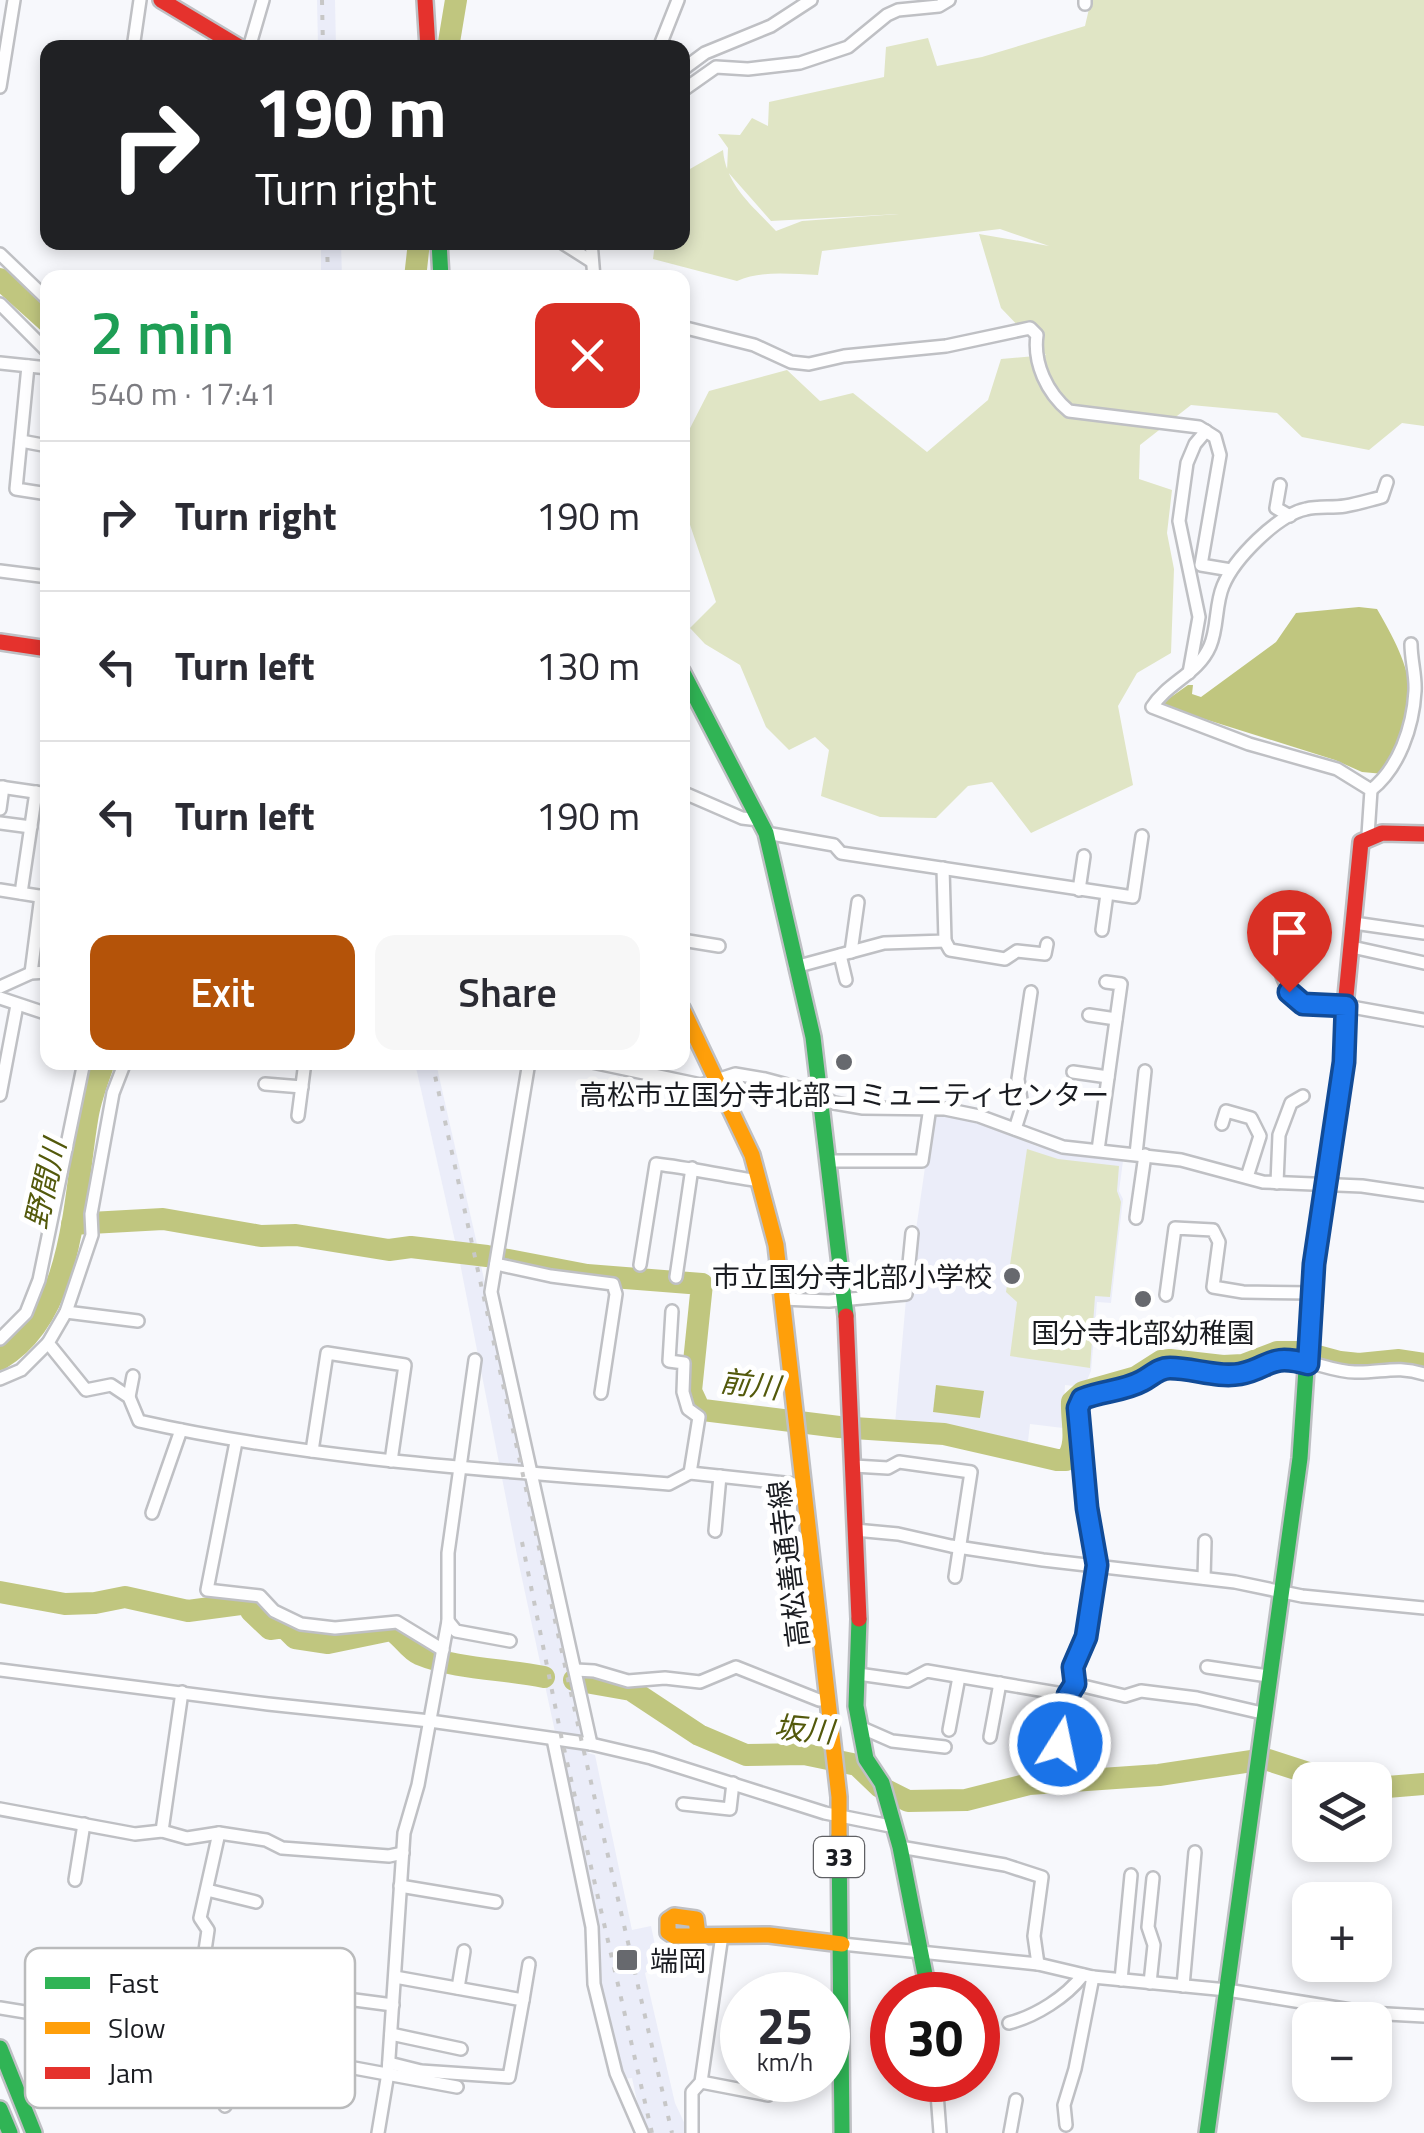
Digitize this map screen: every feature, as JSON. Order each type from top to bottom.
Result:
[{"type":"main road","points":[[162,0],[228,40]]},
{"type":"main road","points":[[424,0],[427,40]]},
{"type":"main road","points":[[0,642],[40,648]]},
{"type":"main road","points":[[690,686],[763,827],[813,1036],[845,1299],[853,1429],[856,1706],[866,1759],[884,1789],[900,1847],[925,1972]]},
{"type":"main road","points":[[1207,2133],[1300,1458],[1317,1237],[1344,1062],[1361,842],[1368,835],[1424,834]]},
{"type":"main road","name":"高松善通寺線","points":[[690,1024],[752,1155],[776,1245],[837,1770],[842,2133]]},
{"type":"main road","points":[[698,1936],[769,1935],[842,1944]]},
{"type":"main road","points":[[0,2048],[34,2133]]},
{"type":"main road","points":[[0,2108],[10,2133]]},
{"type":"street","points":[[0,87],[14,0]]},
{"type":"street","points":[[134,40],[140,0]]},
{"type":"street","points":[[252,40],[262,0]]},
{"type":"street","points":[[662,40],[678,0]]},
{"type":"street","points":[[690,64],[705,52],[770,26],[811,0]]},
{"type":"street","points":[[690,85],[716,67],[800,63],[848,47],[886,15],[939,6],[948,0]]},
{"type":"street","points":[[573,250],[590,261]]},
{"type":"street","points":[[591,250],[592,270]]},
{"type":"street","points":[[0,254],[40,292]]},
{"type":"street","points":[[0,304],[40,344]]},
{"type":"street","points":[[690,329],[754,345],[791,362],[809,364],[844,356],[946,346],[1030,328],[1036,335],[1034,351],[1052,398],[1069,411],[1200,427],[1216,438],[1220,455],[1201,565],[1231,570]]},
{"type":"street","points":[[0,363],[40,367]]},
{"type":"street","points":[[28,366],[16,489],[40,493]]},
{"type":"street","points":[[1189,672],[1198,617],[1179,521],[1187,463],[1195,444],[1206,432]]},
{"type":"street","points":[[21,441],[40,445]]},
{"type":"street","points":[[1371,790],[1337,768],[1249,744],[1152,707],[1162,692],[1198,666],[1211,645],[1221,591],[1231,570],[1258,541],[1305,509],[1344,506],[1382,497],[1388,482]]},
{"type":"street","points":[[1280,485],[1276,508],[1290,516]]},
{"type":"street","points":[[0,571],[40,576]]},
{"type":"street","points":[[1368,835],[1371,790],[1386,779],[1403,748],[1415,691],[1412,644]]},
{"type":"street","points":[[0,808],[1,787],[40,793]]},
{"type":"street","points":[[690,795],[763,827],[834,845],[841,853],[1133,897],[1142,836]]},
{"type":"street","points":[[21,893],[31,827],[40,799]]},
{"type":"street","points":[[0,823],[31,827]]},
{"type":"street","points":[[1079,890],[1084,856]]},
{"type":"street","points":[[944,868],[945,942],[950,950],[1005,959],[1016,951],[1045,955]]},
{"type":"street","points":[[0,890],[40,896]]},
{"type":"street","points":[[1102,930],[1106,894]]},
{"type":"street","points":[[846,980],[846,954],[858,902]]},
{"type":"street","points":[[31,973],[40,920]]},
{"type":"street","points":[[1354,924],[1424,933]]},
{"type":"street","points":[[690,941],[719,946]]},
{"type":"street","points":[[796,968],[884,943],[945,942]]},
{"type":"street","points":[[1352,947],[1424,962]]},
{"type":"street","points":[[0,987],[40,972]]},
{"type":"street","points":[[1282,976],[1289,992],[1303,1004],[1346,1006],[1424,1020]]},
{"type":"street","points":[[1098,1150],[1121,984],[1106,982]]},
{"type":"street","points":[[1014,1129],[1022,1107],[1018,1079],[1031,992]]},
{"type":"street","points":[[0,998],[40,1012]]},
{"type":"street","points":[[0,1095],[16,1004]]},
{"type":"street","points":[[1088,1015],[1116,1018]]},
{"type":"street","points":[[0,1339],[26,1313],[40,1280],[82,1070]]},
{"type":"street","points":[[0,1379],[21,1370],[48,1343],[66,1312],[92,1235],[91,1214],[113,1093],[121,1070]]},
{"type":"street","points":[[298,1116],[304,1070]]},
{"type":"street","points":[[528,1070],[491,1292],[591,1744]]},
{"type":"street","points":[[628,1070],[701,1086],[734,1074],[749,1076],[810,1091],[834,1103],[864,1108],[930,1106],[979,1116],[1063,1148],[1182,1160],[1277,1183],[1424,1194]]},
{"type":"street","points":[[1136,1218],[1145,1071]]},
{"type":"street","points":[[1072,1072],[1108,1077]]},
{"type":"street","points":[[266,1084],[302,1087]]},
{"type":"street","points":[[1277,1183],[1280,1135],[1291,1102],[1303,1096]]},
{"type":"street","points":[[830,1161],[922,1160],[930,1106]]},
{"type":"street","points":[[1222,1124],[1226,1111],[1251,1118],[1260,1136],[1246,1177]]},
{"type":"street","points":[[640,1265],[656,1164],[760,1181]]},
{"type":"street","points":[[676,1277],[692,1168]]},
{"type":"street","points":[[1166,1295],[1175,1228],[1213,1230],[1219,1242],[1213,1286],[1243,1292],[1313,1293]]},
{"type":"street","points":[[783,1299],[906,1294],[912,1233]]},
{"type":"street","points":[[496,1264],[613,1284],[616,1294],[601,1393]]},
{"type":"street","points":[[672,1311],[669,1361],[684,1363],[688,1409],[699,1416],[690,1472]]},
{"type":"street","points":[[66,1312],[138,1321]]},
{"type":"street","points":[[48,1343],[86,1390],[111,1385],[128,1397],[139,1421],[236,1442],[459,1469],[669,1484],[690,1472],[803,1485]]},
{"type":"street","points":[[312,1451],[327,1354],[405,1365],[391,1461]]},
{"type":"street","points":[[1060,1744],[1073,1667],[1086,1637],[1097,1565],[1079,1423],[1082,1399],[1141,1382],[1158,1370],[1242,1374],[1267,1362],[1290,1359],[1357,1373],[1385,1368],[1424,1374]]},
{"type":"street","points":[[378,2133],[389,2068],[404,1833],[448,1621],[448,1554],[476,1360]]},
{"type":"street","points":[[128,1397],[133,1376]]},
{"type":"street","points":[[152,1513],[182,1430]]},
{"type":"street","points":[[236,1442],[206,1590],[260,1596],[274,1611],[301,1624],[335,1628],[397,1622],[442,1656]]},
{"type":"street","points":[[854,1466],[888,1468],[899,1462],[970,1472],[956,1577]]},
{"type":"street","points":[[714,1531],[720,1476]]},
{"type":"street","points":[[855,1530],[898,1534],[960,1548],[1424,1608]]},
{"type":"street","points":[[1204,1578],[1205,1541]]},
{"type":"street","points":[[448,1621],[456,1630],[510,1642]]},
{"type":"street","points":[[576,1670],[628,1681],[665,1678],[700,1682],[736,1667],[819,1700],[829,1699]]},
{"type":"street","points":[[1208,1667],[1268,1676]]},
{"type":"street","points":[[0,1670],[591,1744],[840,1816],[895,1828]]},
{"type":"street","points":[[858,1674],[908,1681],[926,1671],[1125,1696],[1141,1691],[1197,1698],[1262,1713]]},
{"type":"street","points":[[949,1730],[959,1676]]},
{"type":"street","points":[[990,1737],[1000,1683]]},
{"type":"street","points":[[162,1831],[182,1692]]},
{"type":"street","points":[[860,1727],[892,1741],[945,1747]]},
{"type":"street","points":[[553,1738],[592,1927],[594,1984],[616,2073],[642,2133]]},
{"type":"street","points":[[683,1804],[730,1809],[734,1783]]},
{"type":"street","points":[[0,1809],[135,1834],[162,1831],[187,1838],[219,1834],[266,1840],[282,1848],[389,1856],[403,1853]]},
{"type":"street","points":[[76,1880],[84,1824]]},
{"type":"street","points":[[205,1948],[208,1930],[200,1918],[219,1834]]},
{"type":"street","points":[[900,1847],[1005,1865],[1042,1877],[1034,1936],[1038,1964]]},
{"type":"street","points":[[1183,1986],[1196,1852]]},
{"type":"street","points":[[1120,1980],[1131,1875]]},
{"type":"street","points":[[1150,1983],[1154,1945],[1148,1927],[1152,1878]]},
{"type":"street","points":[[400,1886],[496,1902]]},
{"type":"street","points":[[206,1890],[256,1902]]},
{"type":"street","points":[[692,2133],[692,2092],[701,2082],[722,1935]]},
{"type":"street","points":[[842,1944],[1038,1964],[1088,1976],[1227,1990],[1356,2011],[1424,2016]]},
{"type":"street","points":[[458,1988],[464,1951]]},
{"type":"street","points":[[355,2065],[509,2077],[529,1964]]},
{"type":"street","points":[[1009,2022],[1023,2019],[1049,2004],[1088,1976]]},
{"type":"street","points":[[1066,2126],[1064,2105],[1075,2069],[1088,1976]]},
{"type":"street","points":[[395,1977],[523,2000]]},
{"type":"street","points":[[355,2000],[393,2005]]},
{"type":"street","points":[[0,2008],[25,2012]]},
{"type":"street","points":[[391,2034],[461,2048]]},
{"type":"street","points":[[389,2068],[457,2087]]},
{"type":"street","points":[[701,2082],[720,2086]]},
{"type":"street","points":[[1010,2133],[1016,2100]]},
{"type":"street","points":[[938,2102],[940,2133]]},
{"type":"shaded area","points":[[317,0],[335,0],[336,40],[318,40]]},
{"type":"shaded area","points":[[1091,0],[1424,0],[1424,426],[1402,423],[1369,450],[1302,437],[1277,413],[1191,405],[1140,445],[1139,479],[1172,490],[1167,533],[1174,569],[1171,653],[1137,673],[1118,706],[1133,785],[1031,833],[992,782],[968,786],[936,818],[880,817],[821,796],[829,750],[815,737],[789,750],[766,727],[740,665],[705,644],[690,628],[716,602],[690,525],[690,428],[709,391],[787,370],[820,401],[853,393],[927,452],[988,400],[1001,359],[1046,355],[1001,308],[979,234],[1049,246],[1000,229],[822,251],[818,275],[766,274],[737,281],[653,259],[654,250],[690,250],[690,169],[723,150],[727,168],[728,148],[718,134],[740,135],[752,118],[768,126],[769,102],[884,77],[886,47],[928,38],[937,66],[982,57],[1085,26]],"holes":[[[729,173],[771,221],[899,214],[802,221],[776,231],[742,195]]]},
{"type":"shaded area","points":[[321,250],[341,250],[342,270],[321,270]]},
{"type":"shaded area","points":[[1377,609],[1407,672],[1409,708],[1384,774],[1362,772],[1163,706],[1188,685],[1193,685],[1192,694],[1201,697],[1276,642],[1296,613]]},
{"type":"shaded area","points":[[417,1070],[438,1070],[479,1253],[457,1250]]},
{"type":"shaded area","name":"市立国分寺北部小学校","points":[[933,1112],[979,1121],[1059,1152],[1123,1161],[1119,1191],[1123,1199],[1111,1303],[1097,1302],[1091,1371],[1084,1387],[1065,1385],[1063,1428],[1030,1424],[1027,1450],[966,1434],[895,1424],[906,1299]]},
{"type":"shaded area","points":[[1027,1149],[1058,1159],[1119,1166],[1117,1191],[1121,1202],[1110,1297],[1095,1296],[1090,1368],[1010,1356],[1017,1302],[1006,1292]]},
{"type":"shaded area","points":[[459,1258],[480,1261],[588,1753],[595,1755],[632,1930],[651,1926],[659,1964],[645,1973],[675,2103],[689,2133],[644,2133],[632,2078],[623,2079],[599,1986],[600,1941],[518,1560]]},
{"type":"shaded area","points":[[936,1385],[984,1391],[980,1418],[933,1412]]},
{"type":"waterway","points":[[449,40],[456,0]]},
{"type":"waterway","points":[[416,270],[418,250]]},
{"type":"waterway","name":"野間川","points":[[0,279],[40,315]]},
{"type":"waterway","name":"前川","points":[[0,1359],[25,1339],[44,1313],[58,1282],[74,1214],[89,1108],[101,1070]]},
{"type":"waterway","name":"前川","points":[[72,1224],[163,1219],[261,1236],[296,1235],[389,1250],[411,1247],[487,1256],[587,1275],[702,1284],[691,1391],[703,1410],[839,1427],[944,1434],[1057,1460],[1066,1460],[1072,1447],[1072,1402],[1083,1392],[1136,1377],[1161,1361],[1243,1365],[1277,1352],[1303,1352],[1359,1364],[1399,1360],[1424,1364]]},
{"type":"waterway","name":"坂川","points":[[0,1592],[65,1604],[125,1597],[188,1611],[248,1603],[270,1629],[284,1627],[295,1638],[328,1643],[391,1630],[415,1652],[433,1659],[544,1677]]},
{"type":"waterway","name":"坂川","points":[[574,1680],[631,1690],[699,1735],[746,1755],[804,1754],[857,1765],[880,1787],[908,1801],[966,1800],[1029,1784],[1159,1775],[1265,1759],[1292,1768]]},
{"type":"waterway","name":"坂川","points":[[1392,1787],[1424,1784]]},
{"type":"railway","points":[[322,0],[323,40]]},
{"type":"railway","points":[[327,250],[328,270]]},
{"type":"railway","points":[[434,1070],[672,2133]]},
{"type":"railway","points":[[522,1542],[562,1740],[652,2133]]},
{"type":"traffic: fast","points":[[439,250],[441,270]]},
{"type":"traffic: fast","points":[[690,686],[766,833],[813,1037],[846,1316]]},
{"type":"traffic: fast","points":[[1207,2133],[1300,1458],[1308,1340]]},
{"type":"traffic: fast","points":[[859,1619],[856,1706],[866,1759],[882,1783],[900,1847],[924,1972]]},
{"type":"traffic: fast","points":[[839,1836],[842,2133]]},
{"type":"traffic: fast","points":[[0,2048],[34,2133]]},
{"type":"traffic: fast","points":[[0,2109],[10,2133]]},
{"type":"traffic: slow","points":[[690,1025],[752,1155],[776,1245],[839,1797],[839,1836]]},
{"type":"traffic: slow","points":[[698,1935],[696,1919],[674,1916],[668,1920],[668,1932],[674,1936],[769,1935],[842,1944]]},
{"type":"traffic: jam","points":[[161,0],[228,40]]},
{"type":"traffic: jam","points":[[425,0],[428,40]]},
{"type":"traffic: jam","points":[[0,642],[40,648]]},
{"type":"traffic: jam","points":[[1308,1340],[1313,1264],[1344,1062],[1343,1027],[1361,842],[1382,833],[1424,834]]},
{"type":"traffic: jam","points":[[846,1316],[859,1619]]},
{"type":"place","name":"高松市立国分寺北部コミュニティセンター","points":[[844,1062]]},
{"type":"place","name":"市立国分寺北部小学校","points":[[1012,1276]]},
{"type":"place","name":"国分寺北部幼稚園","points":[[1143,1299]]},
{"type":"place","name":"端岡","points":[[627,1960]]},
{"type":"route","points":[[1060,1744],[1068,1695],[1075,1684],[1073,1667],[1086,1637],[1097,1565],[1087,1508],[1078,1408],[1082,1399],[1141,1382],[1158,1370],[1169,1368],[1242,1374],[1267,1362],[1290,1359],[1308,1364],[1314,1264],[1344,1062],[1346,1006],[1303,1004],[1289,992]]}]
